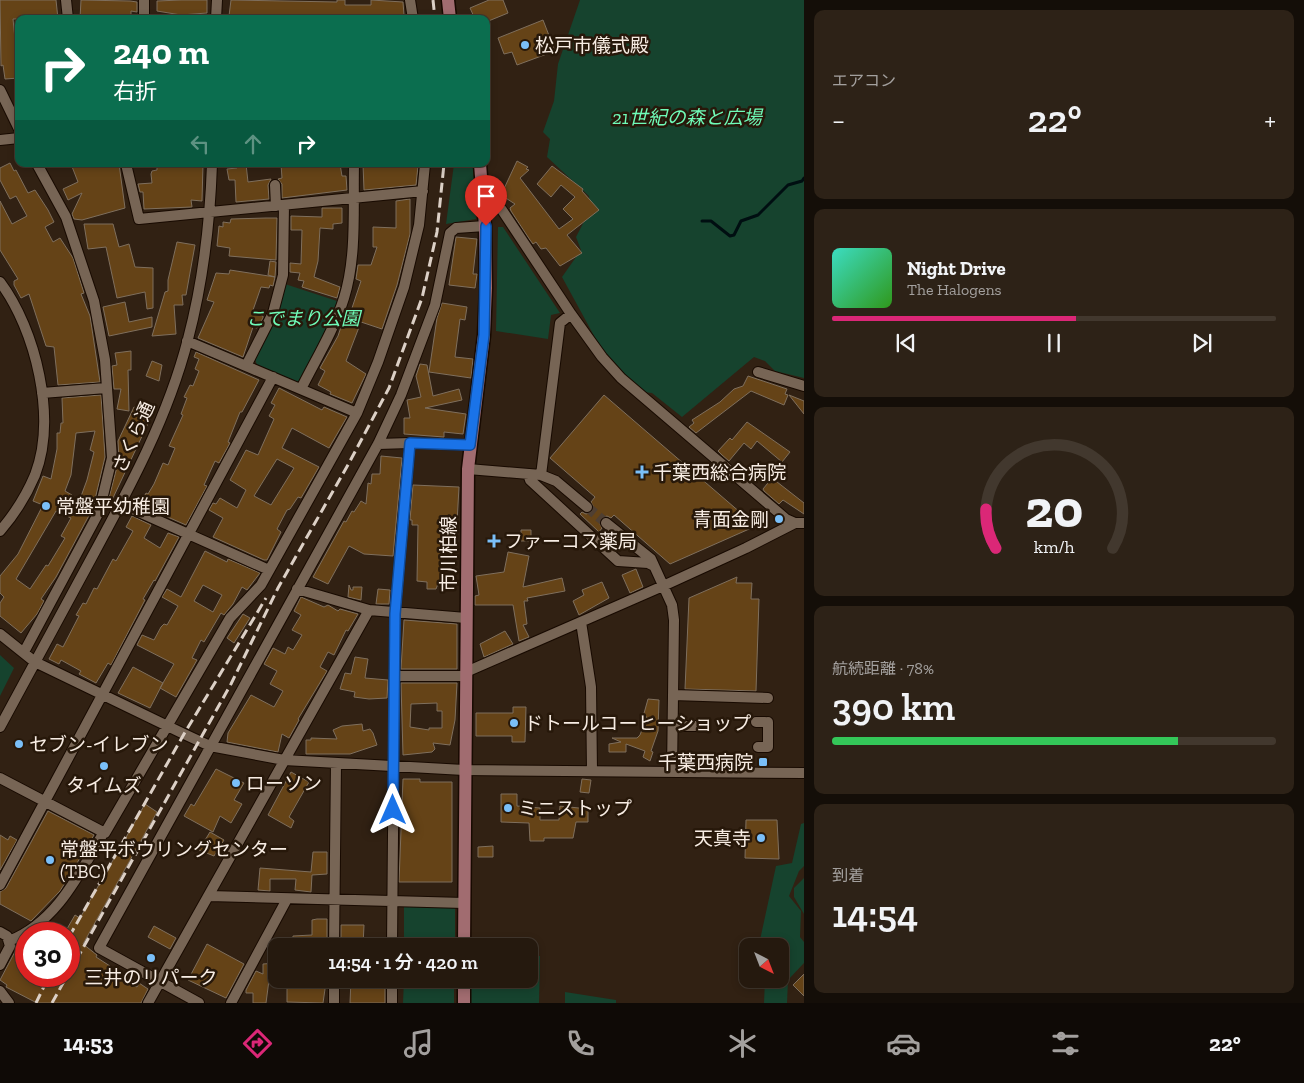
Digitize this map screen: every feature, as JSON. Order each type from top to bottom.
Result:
[{"type":"main road","points":[[448,0],[450,15]]},
{"type":"main road","name":"市川柏線","points":[[464,938],[468,469],[484,335],[486,226],[480,167]]},
{"type":"main road","points":[[464,988],[464,1003]]},
{"type":"street","points":[[66,0],[68,15]]},
{"type":"street","points":[[144,0],[144,15]]},
{"type":"street","points":[[216,15],[217,0]]},
{"type":"street","points":[[410,0],[412,15]]},
{"type":"street","points":[[0,90],[15,121]]},
{"type":"street","points":[[0,140],[15,138]]},
{"type":"street","points":[[24,652],[99,512],[112,458],[100,330],[82,262],[66,217],[39,167]]},
{"type":"street","points":[[127,167],[139,219],[423,191]]},
{"type":"street","name":"さくら通","points":[[0,727],[121,504],[164,412],[187,341],[204,261],[210,212],[212,167]]},
{"type":"street","points":[[301,389],[335,322],[344,297],[352,249],[354,167]]},
{"type":"street","points":[[9,941],[24,935],[66,898],[230,618],[260,585],[269,570],[357,413],[378,362],[404,287],[419,225],[425,167]]},
{"type":"street","points":[[246,366],[274,313],[283,275],[280,205],[275,184]]},
{"type":"street","points":[[483,195],[502,210],[571,314],[602,357],[621,378],[771,507],[786,519],[800,523]]},
{"type":"street","points":[[199,1003],[99,948],[378,444],[402,395],[432,314],[450,233],[456,228],[486,226]]},
{"type":"street","points":[[0,282],[25,323],[34,350],[42,393],[41,450],[34,476],[0,531]]},
{"type":"street","points":[[541,475],[560,323],[571,314]]},
{"type":"street","points":[[187,341],[357,413]]},
{"type":"street","points":[[758,372],[804,386]]},
{"type":"street","points":[[0,885],[273,378]]},
{"type":"street","points":[[42,393],[106,388]]},
{"type":"street","points":[[392,938],[395,614],[410,443]]},
{"type":"street","points":[[378,444],[470,445]]},
{"type":"street","points":[[468,469],[541,475],[556,481],[587,507]]},
{"type":"street","points":[[528,474],[530,480],[544,494],[618,561],[648,563],[657,568]]},
{"type":"street","points":[[544,494],[551,483],[556,481]]},
{"type":"street","points":[[121,504],[269,570]]},
{"type":"street","points":[[606,523],[636,549],[651,559],[657,568],[672,605],[674,620],[672,772]]},
{"type":"street","points":[[394,676],[466,674],[800,523]]},
{"type":"street","points":[[632,561],[636,549]]},
{"type":"street","points":[[297,589],[369,610],[395,614],[466,618]]},
{"type":"street","points":[[148,1003],[369,610]]},
{"type":"street","points":[[581,622],[590,686],[592,771]]},
{"type":"street","points":[[0,634],[35,662],[210,746],[284,760],[464,770],[804,773]]},
{"type":"street","points":[[673,695],[768,698]]},
{"type":"street","points":[[763,722],[763,747]]},
{"type":"street","points":[[673,726],[698,728]]},
{"type":"street","points":[[334,938],[336,764]]},
{"type":"street","points":[[0,778],[104,832]]},
{"type":"street","points":[[209,896],[464,903]]},
{"type":"street","points":[[231,1003],[287,899]]},
{"type":"street","points":[[0,932],[7,936],[10,946],[0,964]]},
{"type":"street","points":[[334,988],[334,1003]]},
{"type":"street","points":[[392,988],[392,1003]]},
{"type":"street","points":[[0,992],[9,1003]]},
{"type":"green space","name":"21世紀の森と広場","points":[[580,0],[804,0],[804,378],[775,371],[765,361],[754,357],[682,417],[652,393],[643,392],[604,354],[562,277],[581,250],[576,237],[590,210],[589,196],[547,157],[550,139],[543,132],[554,101],[558,64]]},
{"type":"green space","points":[[454,167],[473,167],[476,219],[446,224]]},
{"type":"green space","points":[[498,227],[503,227],[560,313],[551,315],[548,339],[496,331]]},
{"type":"green space","name":"こでまり公園","points":[[285,284],[337,301],[325,334],[301,380],[297,382],[257,365],[255,359],[276,317]]},
{"type":"green space","points":[[0,655],[14,668],[0,696]]},
{"type":"green space","points":[[804,823],[804,866],[799,871],[789,896],[801,911],[800,937],[804,942],[804,963],[789,979],[789,938],[760,938],[776,866],[792,863],[801,824]]},
{"type":"green space","points":[[804,878],[804,914],[794,897],[794,888]]},
{"type":"green space","points":[[404,906],[455,906],[455,938],[404,938]]},
{"type":"green space","points":[[538,956],[540,956],[539,1003],[469,1003],[469,988],[538,988]]},
{"type":"green space","points":[[404,988],[454,988],[454,1003],[403,1003]]},
{"type":"green space","points":[[765,988],[788,988],[787,1003],[764,1003]]},
{"type":"green space","points":[[565,992],[616,1000],[616,1003],[565,1003]]},
{"type":"building","points":[[0,0],[56,0],[58,15],[15,15],[15,19],[13,19],[15,78],[5,79],[3,65],[1,66]]},
{"type":"building","points":[[81,0],[137,2],[137,12],[131,11],[131,15],[80,15]]},
{"type":"building","points":[[207,0],[207,13],[181,15],[157,11],[157,1]]},
{"type":"building","points":[[231,0],[337,2],[337,0],[345,0],[345,5],[371,5],[371,0],[403,2],[404,15],[229,15]]},
{"type":"building","points":[[489,0],[503,0],[508,13],[490,20],[490,15],[473,15],[470,8]]},
{"type":"building","points":[[543,20],[555,51],[517,65],[512,52],[504,54],[498,38]]},
{"type":"building","points":[[517,161],[528,167],[526,169],[529,170],[520,178],[559,229],[573,219],[563,209],[575,197],[561,185],[551,197],[537,184],[552,166],[583,189],[582,191],[599,210],[567,235],[582,253],[560,266],[546,248],[541,249],[536,242],[533,244],[511,211],[510,208],[515,204],[501,195]]},
{"type":"building","points":[[10,163],[14,171],[16,170],[28,193],[35,190],[48,210],[54,222],[45,227],[53,242],[60,238],[73,258],[84,293],[81,294],[90,316],[100,382],[58,385],[54,347],[46,346],[29,294],[21,298],[14,285],[14,281],[18,279],[0,250],[0,201],[12,224],[27,216],[16,196],[10,199],[0,180],[0,168]]},
{"type":"building","points":[[72,167],[119,167],[125,208],[82,220],[74,219],[72,214],[82,193],[68,200],[63,189],[78,182]]},
{"type":"building","points":[[157,167],[203,167],[202,201],[191,200],[192,207],[144,209],[143,192],[140,192],[138,184],[152,183],[152,171],[157,170]]},
{"type":"building","points":[[246,167],[248,182],[271,179],[268,185],[269,199],[236,202],[235,180],[229,180],[227,169]]},
{"type":"building","points":[[281,167],[340,167],[342,176],[346,176],[347,190],[282,198],[282,184],[278,179],[282,178]]},
{"type":"building","points":[[363,167],[418,167],[416,185],[364,190]]},
{"type":"building","points":[[410,199],[410,234],[397,285],[382,329],[361,322],[346,361],[366,374],[352,403],[330,394],[331,392],[318,385],[325,371],[320,368],[338,336],[344,318],[348,320],[361,281],[356,279],[358,265],[371,265],[377,247],[373,247],[373,227],[396,228],[396,201]]},
{"type":"building","points":[[322,208],[342,208],[342,223],[333,224],[333,229],[320,228],[318,261],[314,277],[340,287],[337,298],[302,287],[304,281],[298,280],[300,273],[290,272],[290,263],[301,264],[302,230],[291,230],[291,216],[322,217]]},
{"type":"building","points":[[277,218],[276,260],[229,256],[230,248],[217,246],[219,226],[223,227],[223,222],[230,223],[231,219]]},
{"type":"building","points":[[84,224],[113,224],[119,247],[129,244],[135,267],[153,268],[153,308],[147,309],[145,292],[117,298],[106,247],[88,249]]},
{"type":"building","points":[[456,237],[477,239],[473,274],[477,274],[475,288],[449,285]]},
{"type":"building","points":[[177,242],[195,245],[186,295],[182,295],[183,305],[174,305],[176,334],[152,336],[165,292],[168,291],[168,280]]},
{"type":"building","points":[[270,261],[276,262],[275,277],[268,275]]},
{"type":"building","points":[[230,270],[275,277],[273,286],[270,285],[269,288],[261,287],[252,313],[263,316],[263,318],[257,328],[253,327],[243,357],[198,338],[214,302],[207,300],[216,273],[229,274]]},
{"type":"building","points":[[125,302],[129,322],[152,317],[152,327],[109,336],[103,307]]},
{"type":"building","points":[[442,303],[467,307],[465,320],[460,319],[455,357],[473,359],[471,378],[429,372],[437,318]]},
{"type":"building","points":[[131,351],[131,370],[128,370],[129,411],[117,409],[121,389],[114,389],[112,366],[117,365],[115,353]]},
{"type":"building","points":[[196,352],[259,380],[242,412],[240,412],[228,442],[230,443],[219,463],[215,461],[204,485],[207,486],[186,525],[140,505],[146,493],[148,494],[154,484],[163,463],[168,465],[175,448],[169,446],[183,415],[181,414],[187,398],[184,397],[190,385],[193,386],[199,371],[195,369],[199,359],[194,357]]},
{"type":"building","points":[[152,361],[162,365],[159,381],[146,376]]},
{"type":"building","points":[[420,364],[427,365],[433,396],[459,389],[462,400],[425,408],[466,414],[463,434],[444,432],[444,437],[404,434],[404,418],[410,418],[407,400],[421,397],[416,376]]},
{"type":"building","points":[[748,376],[787,389],[785,394],[788,395],[784,405],[751,391],[696,433],[689,427],[694,423],[692,420],[720,402],[734,389],[743,386]]},
{"type":"building","points":[[279,388],[322,410],[324,407],[347,417],[329,448],[292,428],[282,448],[319,467],[301,498],[298,497],[290,509],[287,510],[277,529],[281,532],[267,560],[264,560],[213,537],[223,518],[209,510],[213,503],[216,504],[220,498],[237,508],[246,490],[230,480],[246,450],[258,455],[274,419],[269,416],[275,405],[271,403]],"holes":[[[277,459],[294,468],[271,505],[254,496]]]},
{"type":"building","points":[[101,395],[105,457],[93,508],[56,577],[41,599],[44,601],[37,614],[21,633],[0,616],[0,603],[4,597],[0,593],[0,576],[18,554],[43,505],[33,501],[43,476],[51,479],[57,449],[57,433],[60,433],[61,423],[63,423],[62,398]],"holes":[[[95,431],[90,450],[94,452],[87,480],[80,499],[77,497],[76,502],[72,501],[72,495],[65,491],[71,475],[76,433]],[[56,511],[71,518],[61,536],[65,538],[48,566],[46,565],[30,589],[16,579]]]},
{"type":"building","points":[[604,395],[756,526],[670,564],[614,515],[611,518],[607,516],[601,518],[599,522],[602,528],[599,532],[580,514],[582,512],[586,514],[592,512],[594,508],[591,502],[595,497],[550,458]]},
{"type":"building","points":[[789,395],[804,401],[804,414]]},
{"type":"building","points":[[134,407],[152,415],[112,500],[109,498],[119,459],[118,441]]},
{"type":"building","points":[[747,422],[790,452],[782,462],[757,441],[751,449],[744,443],[729,461],[718,451],[730,438],[732,440]]},
{"type":"building","points":[[381,456],[402,458],[393,556],[364,554],[349,546],[328,584],[313,577],[344,521],[346,522],[352,511],[354,512],[361,501],[366,504],[368,483],[371,484],[372,474],[380,474]]},
{"type":"building","points":[[772,478],[804,503],[804,514],[783,500],[779,504],[764,491],[763,489]]},
{"type":"building","points":[[413,485],[459,487],[456,541],[442,541],[441,584],[438,584],[436,589],[427,589],[427,582],[417,581],[418,525],[412,525],[412,520],[410,520]]},
{"type":"building","points":[[132,516],[151,525],[144,538],[160,548],[168,533],[179,537],[143,599],[145,600],[111,665],[108,663],[96,683],[79,674],[81,671],[61,660],[59,664],[49,659],[57,644],[63,647],[79,616],[76,615],[83,603],[86,604],[94,588],[97,589],[113,559],[116,561],[133,531],[126,527]]},
{"type":"building","points":[[521,530],[531,530],[531,541],[521,541]]},
{"type":"building","points":[[205,551],[227,562],[228,559],[260,573],[247,590],[242,587],[233,604],[224,615],[221,613],[204,642],[201,640],[192,658],[197,660],[176,697],[160,688],[174,664],[137,645],[142,635],[154,640],[161,627],[164,624],[167,625],[178,606],[162,597],[167,589],[181,597]],"holes":[[[203,585],[222,595],[213,612],[194,601]]]},
{"type":"building","points":[[508,552],[529,556],[523,587],[562,578],[565,591],[527,598],[528,601],[524,601],[527,624],[523,625],[529,637],[519,641],[513,605],[475,605],[475,596],[479,595],[476,576],[504,572]]},
{"type":"building","points":[[636,569],[643,587],[630,593],[622,575]]},
{"type":"building","points":[[737,577],[736,583],[752,583],[751,599],[759,599],[756,691],[685,689],[689,598]]},
{"type":"building","points":[[602,582],[609,598],[579,615],[573,601],[584,595],[582,590]]},
{"type":"building","points":[[349,585],[351,590],[353,590],[353,587],[362,587],[361,600],[348,597]]},
{"type":"building","points":[[378,589],[390,590],[389,604],[376,604]]},
{"type":"building","points":[[301,597],[324,607],[328,605],[338,611],[340,609],[358,614],[348,631],[346,630],[334,655],[328,652],[320,667],[327,671],[298,719],[289,738],[282,734],[278,752],[227,742],[228,733],[251,695],[274,707],[283,691],[270,684],[277,671],[264,664],[273,648],[285,654],[288,647],[293,650],[302,635],[292,630],[301,615],[294,611]]},
{"type":"building","points":[[243,614],[250,618],[234,643],[227,638]]},
{"type":"building","points":[[404,620],[457,624],[457,669],[401,669]]},
{"type":"building","points":[[505,631],[513,644],[484,657],[480,644]]},
{"type":"building","points":[[355,657],[368,659],[365,678],[388,680],[387,698],[369,699],[354,697],[355,692],[340,689],[345,673],[351,674]]},
{"type":"building","points":[[133,667],[163,683],[150,708],[118,693]]},
{"type":"building","points":[[401,683],[457,683],[455,720],[450,745],[433,743],[435,749],[432,752],[403,755]],"holes":[[[437,703],[437,711],[442,711],[442,728],[429,728],[429,730],[410,727],[411,704]]]},
{"type":"building","points":[[648,699],[659,700],[658,731],[651,751],[653,752],[650,761],[643,757],[645,751],[626,744],[626,752],[609,752],[609,744],[621,742],[612,738],[637,738],[640,735],[647,717],[643,717]]},
{"type":"building","points":[[513,707],[526,707],[525,742],[512,742],[512,736],[476,736],[476,713],[513,713]]},
{"type":"building","points":[[362,724],[363,731],[370,729],[373,733],[377,745],[350,754],[306,754],[306,740],[311,740],[311,738],[337,739],[333,730],[342,726]]},
{"type":"building","points":[[216,769],[244,783],[234,800],[242,804],[231,823],[220,816],[213,832],[184,816],[191,804],[194,806]]},
{"type":"building","points":[[291,772],[309,782],[289,817],[294,821],[291,828],[268,815]]},
{"type":"building","points":[[403,779],[420,779],[420,782],[452,782],[452,882],[399,882]]},
{"type":"building","points":[[582,779],[591,780],[589,793],[580,792]]},
{"type":"building","points":[[501,794],[517,794],[517,806],[540,808],[540,820],[559,820],[560,806],[588,809],[588,822],[576,822],[573,838],[544,838],[544,841],[530,841],[529,823],[501,822]]},
{"type":"building","points":[[145,804],[157,812],[83,944],[97,955],[96,957],[110,966],[107,970],[137,987],[139,983],[148,989],[141,1003],[37,1003],[6,987],[7,985],[0,980],[15,952],[15,987],[80,987],[80,922],[71,922],[75,915],[80,918]]},
{"type":"building","name":"常盤平ボウリングセンター (TBC)","points":[[48,811],[94,835],[60,891],[31,921],[0,904],[0,892],[6,888]]},
{"type":"building","points":[[746,820],[777,820],[779,859],[745,858]]},
{"type":"building","points":[[210,832],[224,840],[214,856],[199,850]]},
{"type":"building","points":[[0,835],[8,840],[10,836],[17,840],[0,870]]},
{"type":"building","points":[[493,846],[493,857],[478,857],[478,847]]},
{"type":"building","points":[[313,852],[327,852],[327,874],[312,875],[311,892],[295,890],[296,879],[270,879],[270,891],[258,890],[260,868],[311,872]]},
{"type":"building","points":[[327,919],[327,938],[293,938],[293,936],[312,935],[312,920]]},
{"type":"building","points":[[341,925],[364,925],[363,938],[341,938]]},
{"type":"building","points":[[154,926],[176,938],[170,949],[148,937]]},
{"type":"building","points":[[207,944],[244,964],[226,998],[188,980]]},
{"type":"building","points":[[263,964],[268,964],[266,1003],[253,1003],[253,993],[246,993],[246,990],[256,971],[263,974]]},
{"type":"building","points":[[804,974],[804,996],[793,985]]},
{"type":"building","points":[[287,988],[325,988],[323,1003],[287,1002]]},
{"type":"building","points":[[351,988],[385,988],[385,1003],[350,1003]]},
{"type":"waterway","points":[[702,221],[711,221],[730,236],[734,235],[741,221],[758,215],[788,185],[802,181],[804,178]]},
{"type":"tunnel","points":[[587,507],[606,523]]},
{"type":"railway","points":[[433,0],[435,15]]},
{"type":"railway","points":[[80,953],[231,684],[278,588],[389,388],[422,298],[437,232],[444,167]]},
{"type":"railway","points":[[77,922],[184,734],[266,598]]},
{"type":"railway","points":[[36,1003],[44,987]]},
{"type":"railway","points":[[52,1003],[61,987]]},
{"type":"place","name":"松戸市儀式殿","points":[[525,45]]},
{"type":"place","name":"千葉西総合病院","points":[[642,472]]},
{"type":"place","name":"常盤平幼稚園","points":[[46,506]]},
{"type":"place","name":"青面金剛","points":[[779,519]]},
{"type":"place","name":"ファーコス薬局","points":[[494,541]]},
{"type":"place","name":"ドトールコーヒーショップ","points":[[514,723]]},
{"type":"place","name":"セブン-イレブン","points":[[19,744]]},
{"type":"place","name":"千葉西病院","points":[[763,762]]},
{"type":"place","name":"タイムズ","points":[[104,766]]},
{"type":"place","name":"ローソン","points":[[236,783]]},
{"type":"place","name":"ミニストップ","points":[[508,808]]},
{"type":"place","name":"天真寺","points":[[761,838]]},
{"type":"place","name":"常盤平ボウリングセンター (TBC)","points":[[50,860]]},
{"type":"place","name":"三井のリパーク","points":[[151,958]]},
{"type":"route","points":[[393,810],[395,614],[410,443],[470,445],[484,335],[486,226]]}]
